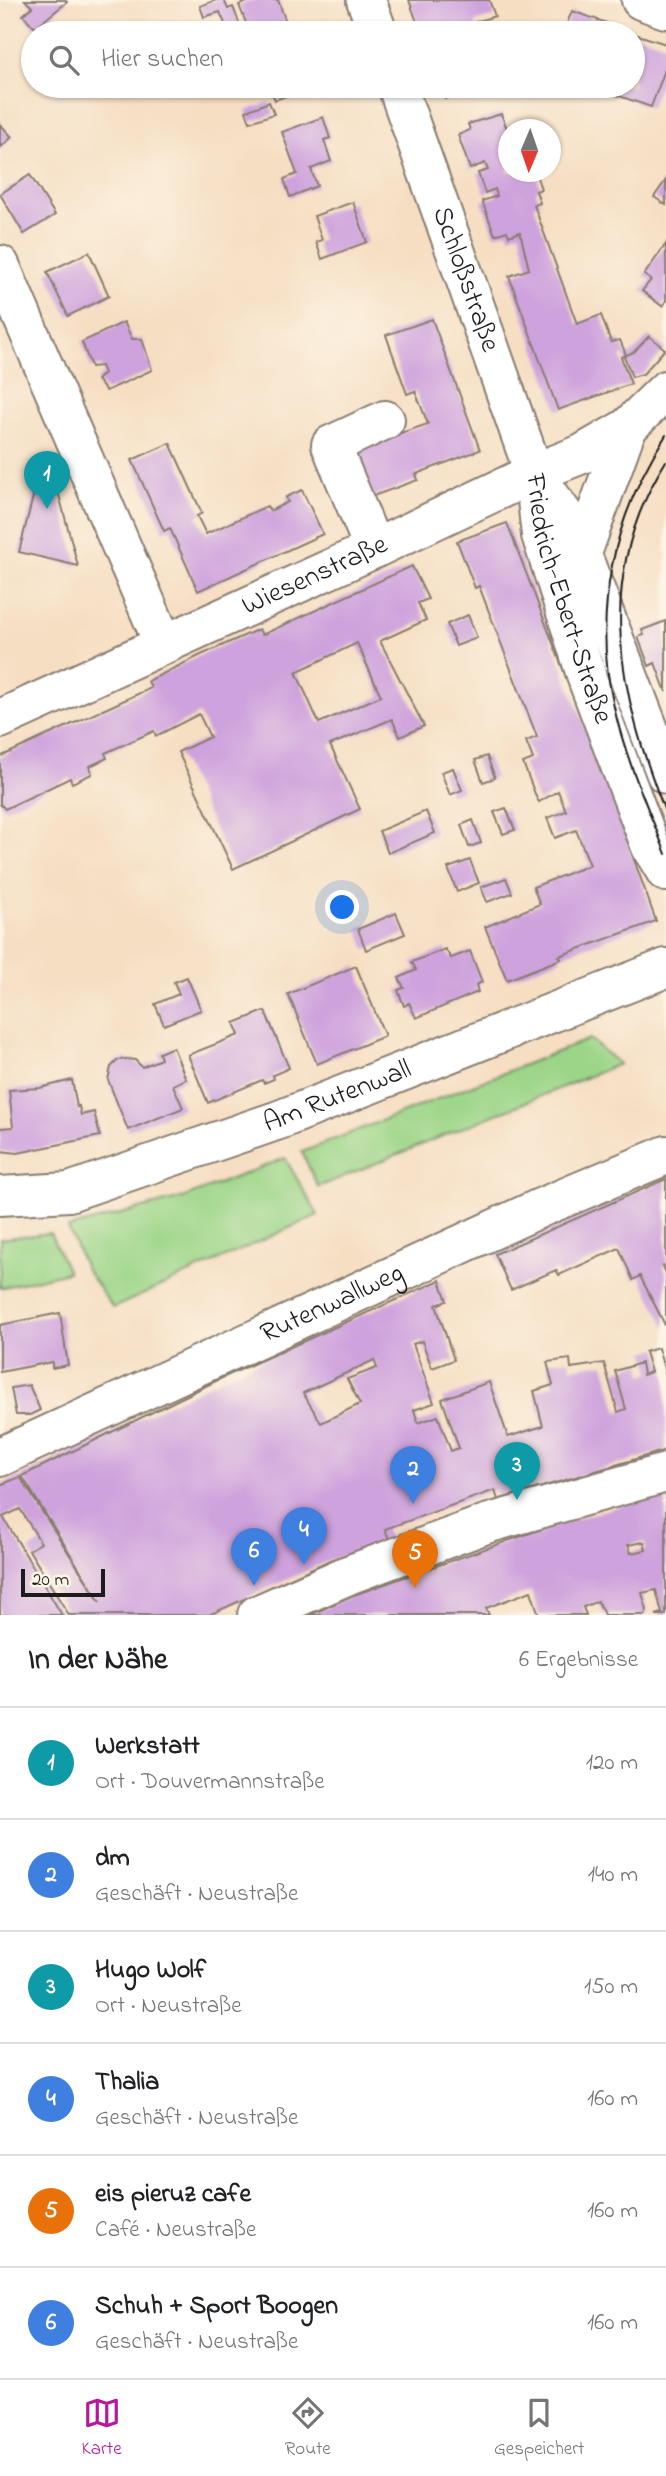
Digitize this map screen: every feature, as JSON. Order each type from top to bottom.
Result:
[{"type":"street","points":[[366,0],[374,21]]},
{"type":"street","points":[[641,0],[666,9]]},
{"type":"street","name":"Schloßstraße","points":[[401,98],[534,473]]},
{"type":"street","points":[[0,265],[164,645]]},
{"type":"street","name":"Wiesenstraße","points":[[0,719],[582,453],[628,428],[666,390]]},
{"type":"street","points":[[374,550],[331,445],[385,420]]},
{"type":"street","name":"Wiesenstraße","points":[[581,556],[628,428]]},
{"type":"street","name":"Friedrich-Ebert-Straße","points":[[534,473],[570,524],[666,774]]},
{"type":"street","name":"Friedrich-Ebert-Straße","points":[[534,473],[541,535],[588,681],[652,847],[666,872]]},
{"type":"street","name":"Am Rutenwall","points":[[0,1196],[69,1192],[279,1120],[666,968]]},
{"type":"street","name":"Rutenwallweg","points":[[0,1457],[540,1208],[666,1155]]},
{"type":"street","points":[[257,1615],[348,1575],[486,1524],[666,1473]]},
{"type":"green space","points":[[590,1039],[619,1064],[318,1187],[302,1152]]},
{"type":"green space","points":[[285,1158],[318,1215],[113,1308],[85,1268],[68,1228],[185,1197]]},
{"type":"green space","points":[[50,1233],[68,1272],[0,1288],[0,1239]]},
{"type":"building","points":[[25,0],[67,2],[44,21],[29,21],[23,15],[32,7]]},
{"type":"building","points":[[224,0],[228,9],[233,7],[238,21],[224,21],[220,12],[204,17],[200,6]]},
{"type":"building","points":[[252,0],[278,0],[286,21],[245,21],[239,5]]},
{"type":"building","points":[[409,0],[489,0],[495,16],[478,21],[417,21]]},
{"type":"building","points":[[572,11],[601,21],[568,21]]},
{"type":"building","points":[[645,37],[666,44],[666,67],[651,107],[625,98],[645,98]]},
{"type":"building","points":[[269,102],[274,114],[250,122],[246,111]]},
{"type":"building","points":[[501,114],[503,119],[498,119],[498,182],[539,182],[541,189],[536,191],[540,203],[534,205],[577,324],[601,315],[611,342],[620,340],[626,355],[621,357],[631,384],[558,410],[509,276],[529,269],[520,232],[509,236],[507,231],[495,235],[482,201],[497,196],[495,189],[485,193],[478,173],[488,170],[485,163],[470,169],[458,135],[470,130],[468,124]]},
{"type":"building","points":[[323,117],[330,138],[324,140],[331,161],[311,169],[317,186],[290,197],[284,179],[297,174],[282,132]]},
{"type":"building","points":[[0,124],[12,137],[0,148]]},
{"type":"building","points":[[30,175],[55,215],[24,234],[0,194]]},
{"type":"building","points":[[666,180],[666,205],[654,197]]},
{"type":"building","points":[[353,202],[367,242],[322,259],[316,242],[322,240],[314,216]]},
{"type":"building","points":[[666,244],[666,301],[662,306],[642,291],[651,280],[644,275]]},
{"type":"building","points":[[89,252],[109,296],[68,316],[47,272]]},
{"type":"building","points":[[432,319],[480,450],[416,474],[418,480],[362,500],[345,453],[398,427],[401,433],[428,424],[415,391],[407,394],[386,335]]},
{"type":"building","points":[[124,322],[132,339],[142,339],[152,370],[106,391],[97,380],[104,373],[101,366],[91,367],[82,342]]},
{"type":"building","points":[[649,336],[665,349],[643,374],[632,377],[624,356],[634,352]]},
{"type":"building","points":[[170,443],[202,513],[197,516],[206,534],[267,506],[270,511],[288,502],[286,497],[302,490],[323,534],[198,591],[170,528],[164,531],[132,460]]},
{"type":"building","points":[[47,461],[51,465],[78,566],[19,552],[41,465]]},
{"type":"building","points":[[507,523],[592,745],[605,767],[601,768],[656,921],[559,956],[561,959],[507,980],[485,927],[540,904],[533,887],[590,865],[576,830],[555,838],[547,818],[566,811],[558,791],[539,802],[537,799],[523,763],[533,759],[526,741],[537,737],[479,586],[475,588],[457,541]]},
{"type":"building","points":[[412,566],[428,599],[418,603],[426,620],[380,641],[424,726],[400,737],[392,719],[330,745],[360,809],[233,869],[178,752],[210,737],[199,714],[156,736],[154,731],[105,753],[107,758],[90,766],[92,774],[72,783],[70,778],[5,809],[0,804],[0,757],[151,688],[148,681],[201,655],[259,629],[262,635]],"holes":[[[357,643],[381,696],[319,723],[296,672]]]},
{"type":"building","points":[[468,615],[477,638],[456,646],[447,624]]},
{"type":"building","points":[[666,621],[666,692],[655,663],[649,666],[638,637],[644,635],[642,630]]},
{"type":"building","points":[[487,756],[495,778],[483,782],[475,760]]},
{"type":"building","points":[[453,768],[462,790],[450,795],[441,772]]},
{"type":"building","points":[[506,808],[515,830],[503,834],[494,812]]},
{"type":"building","points":[[426,811],[435,833],[388,853],[379,831]]},
{"type":"building","points":[[473,820],[481,843],[469,847],[461,825]]},
{"type":"building","points":[[470,860],[479,883],[457,892],[448,868]]},
{"type":"building","points":[[506,878],[512,893],[487,902],[481,887]]},
{"type":"building","points":[[396,913],[405,934],[366,950],[358,929]]},
{"type":"building","points":[[445,949],[451,958],[470,951],[482,982],[476,985],[478,992],[416,1018],[409,1003],[404,1006],[398,990],[404,988],[399,978],[416,970],[412,962]]},
{"type":"building","points":[[356,966],[385,1036],[317,1064],[288,994]]},
{"type":"building","points":[[187,977],[201,1010],[164,1025],[155,1004],[179,994],[174,982]]},
{"type":"building","points":[[265,1011],[289,1068],[273,1075],[274,1079],[264,1083],[262,1080],[208,1103],[188,1055],[239,1035],[234,1023]]},
{"type":"building","points":[[173,1047],[186,1079],[173,1085],[183,1108],[128,1130],[108,1080],[111,1067],[118,1060],[127,1059],[135,1060],[142,1067],[161,1059],[159,1053]]},
{"type":"building","points":[[72,1080],[81,1115],[94,1112],[100,1136],[18,1153],[0,1151],[0,1128],[13,1127],[9,1090],[40,1088]]},
{"type":"building","points":[[666,1179],[666,1265],[663,1266],[666,1273],[666,1327],[640,1276],[633,1280],[619,1248],[559,1275],[556,1270],[511,1290],[495,1254]]},
{"type":"building","points":[[440,1280],[447,1301],[436,1305],[454,1360],[432,1368],[422,1341],[413,1344],[434,1403],[414,1410],[418,1423],[438,1416],[451,1451],[459,1448],[442,1399],[489,1382],[508,1437],[543,1426],[534,1391],[553,1385],[547,1362],[570,1359],[571,1368],[604,1363],[618,1412],[626,1409],[615,1371],[641,1363],[643,1375],[651,1372],[645,1352],[658,1348],[666,1376],[666,1450],[498,1500],[495,1490],[385,1529],[389,1539],[328,1561],[209,1615],[69,1615],[29,1550],[41,1543],[20,1509],[3,1517],[62,1615],[0,1615],[0,1485],[20,1477],[100,1602],[22,1476],[224,1377]],"holes":[[[374,1360],[377,1368],[347,1379],[360,1404],[321,1423],[303,1393]]]},
{"type":"building","points":[[60,1313],[68,1365],[52,1368],[52,1362],[0,1372],[0,1325]]},
{"type":"building","points":[[29,1385],[40,1410],[30,1415],[16,1415],[11,1388]]},
{"type":"building","points":[[666,1493],[666,1615],[656,1615],[662,1613],[656,1590],[642,1593],[647,1610],[645,1615],[604,1615],[598,1601],[583,1607],[586,1615],[539,1615],[531,1591],[486,1608],[489,1615],[310,1615],[351,1596],[553,1525]],"holes":[[[644,1542],[646,1550],[631,1553],[628,1545]]]},
{"type":"tram line","points":[[666,435],[632,498],[620,532],[612,566],[605,636],[614,707],[624,744],[666,854]]},
{"type":"tram line","points":[[666,461],[643,505],[628,549],[621,593],[621,637],[626,681],[649,769],[666,814]]},
{"type":"place","name":"Werkstatt","points":[[47,509]]},
{"type":"place","name":"Hugo Wolf","points":[[517,1500]]},
{"type":"place","name":"dm","points":[[413,1504]]},
{"type":"place","name":"Thalia","points":[[304,1565]]},
{"type":"place","name":"Schuh + Sport Boogen","points":[[254,1586]]},
{"type":"place","name":"eis pieruz cafe","points":[[415,1588]]}]
